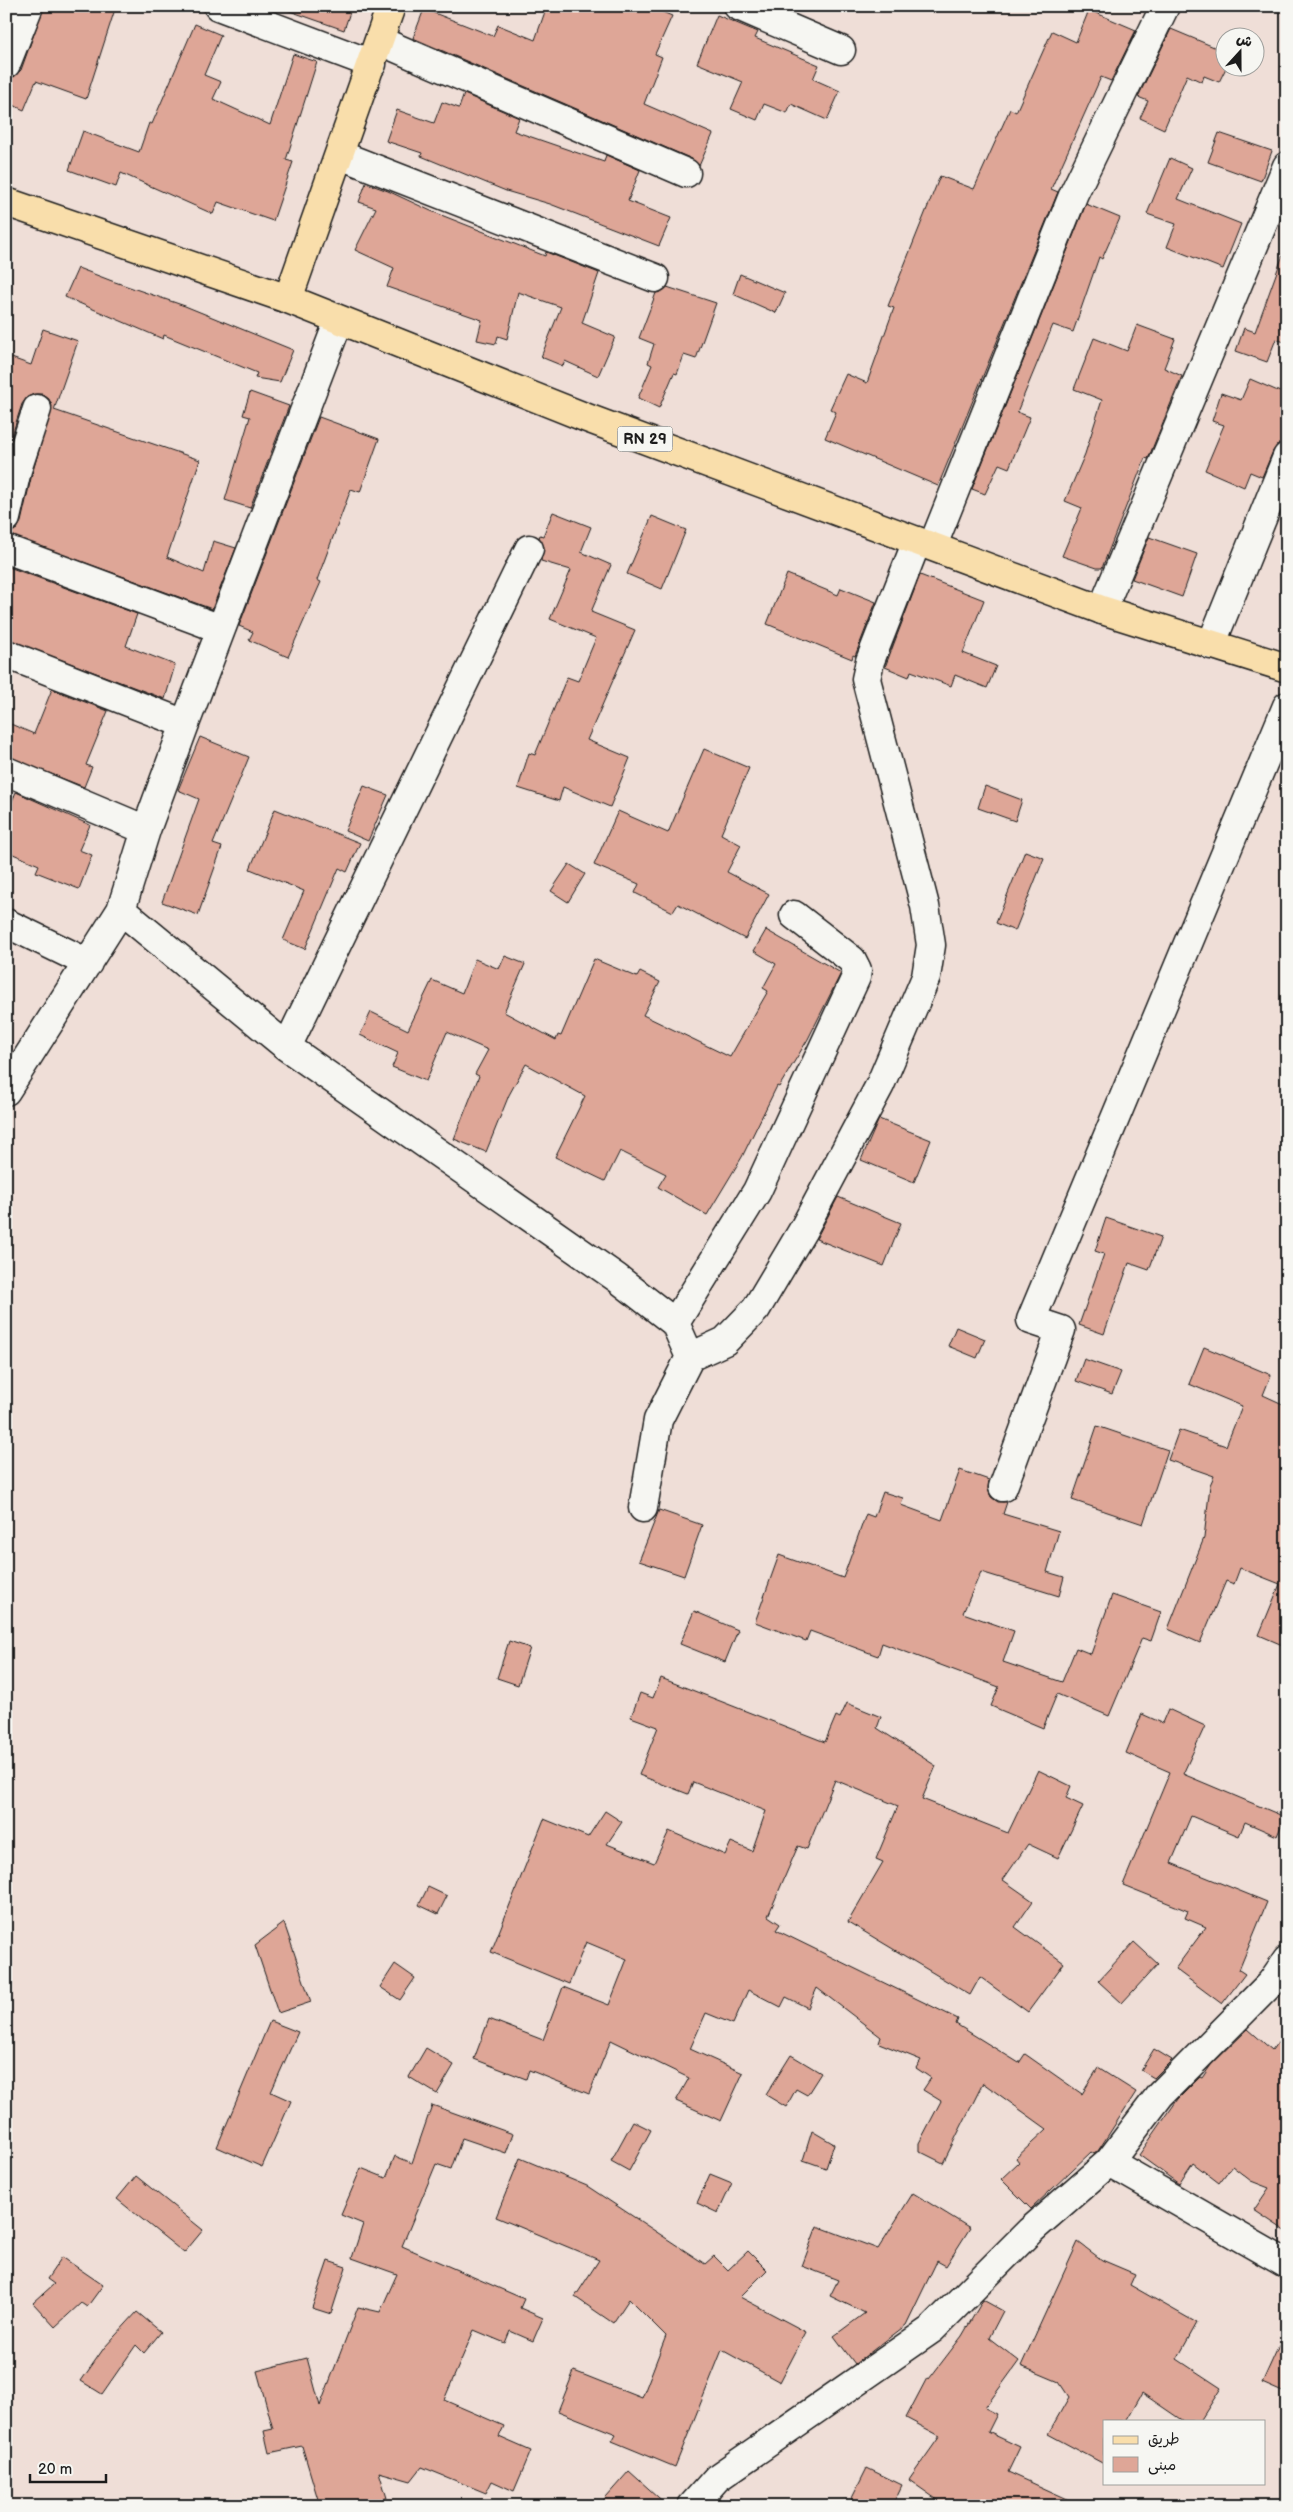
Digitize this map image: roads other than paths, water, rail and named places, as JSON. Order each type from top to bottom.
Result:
[{"type":"main road","points":[[288,299],[391,6]]},
{"type":"main road","name":"RN 29","points":[[6,202],[288,299],[587,418],[1102,610],[1287,668]]},
{"type":"street","points":[[6,64],[29,6]]},
{"type":"street","points":[[218,6],[376,52],[686,173]]},
{"type":"street","points":[[738,6],[841,50]]},
{"type":"street","points":[[643,1508],[658,1420],[690,1357],[725,1340],[756,1309],[803,1230],[880,1085],[926,977],[931,945],[926,906],[866,679],[870,661],[925,543],[1074,193],[1165,6]]},
{"type":"street","points":[[340,155],[655,278]]},
{"type":"street","points":[[1102,610],[1287,166]]},
{"type":"street","points":[[6,1091],[121,910],[146,830],[185,724],[339,320]]},
{"type":"street","points":[[6,518],[17,470],[37,409]]},
{"type":"street","points":[[1211,645],[1287,457]]},
{"type":"street","points":[[6,549],[221,629]]},
{"type":"street","points":[[287,1047],[528,549]]},
{"type":"street","points":[[6,654],[185,724]]},
{"type":"street","points":[[1002,1487],[1061,1330],[1031,1320],[1287,706]]},
{"type":"street","points":[[6,771],[146,830]]},
{"type":"street","points":[[121,910],[287,1047],[617,1278],[675,1323],[690,1357]]},
{"type":"street","points":[[675,1323],[757,1191],[856,977],[857,970],[852,960],[794,915]]},
{"type":"street","points":[[6,923],[88,963]]},
{"type":"street","points":[[692,2506],[717,2478],[932,2329],[1030,2231],[1108,2162],[1160,2095],[1271,1983],[1287,1960]]},
{"type":"street","points":[[1108,2162],[1287,2264]]}]
